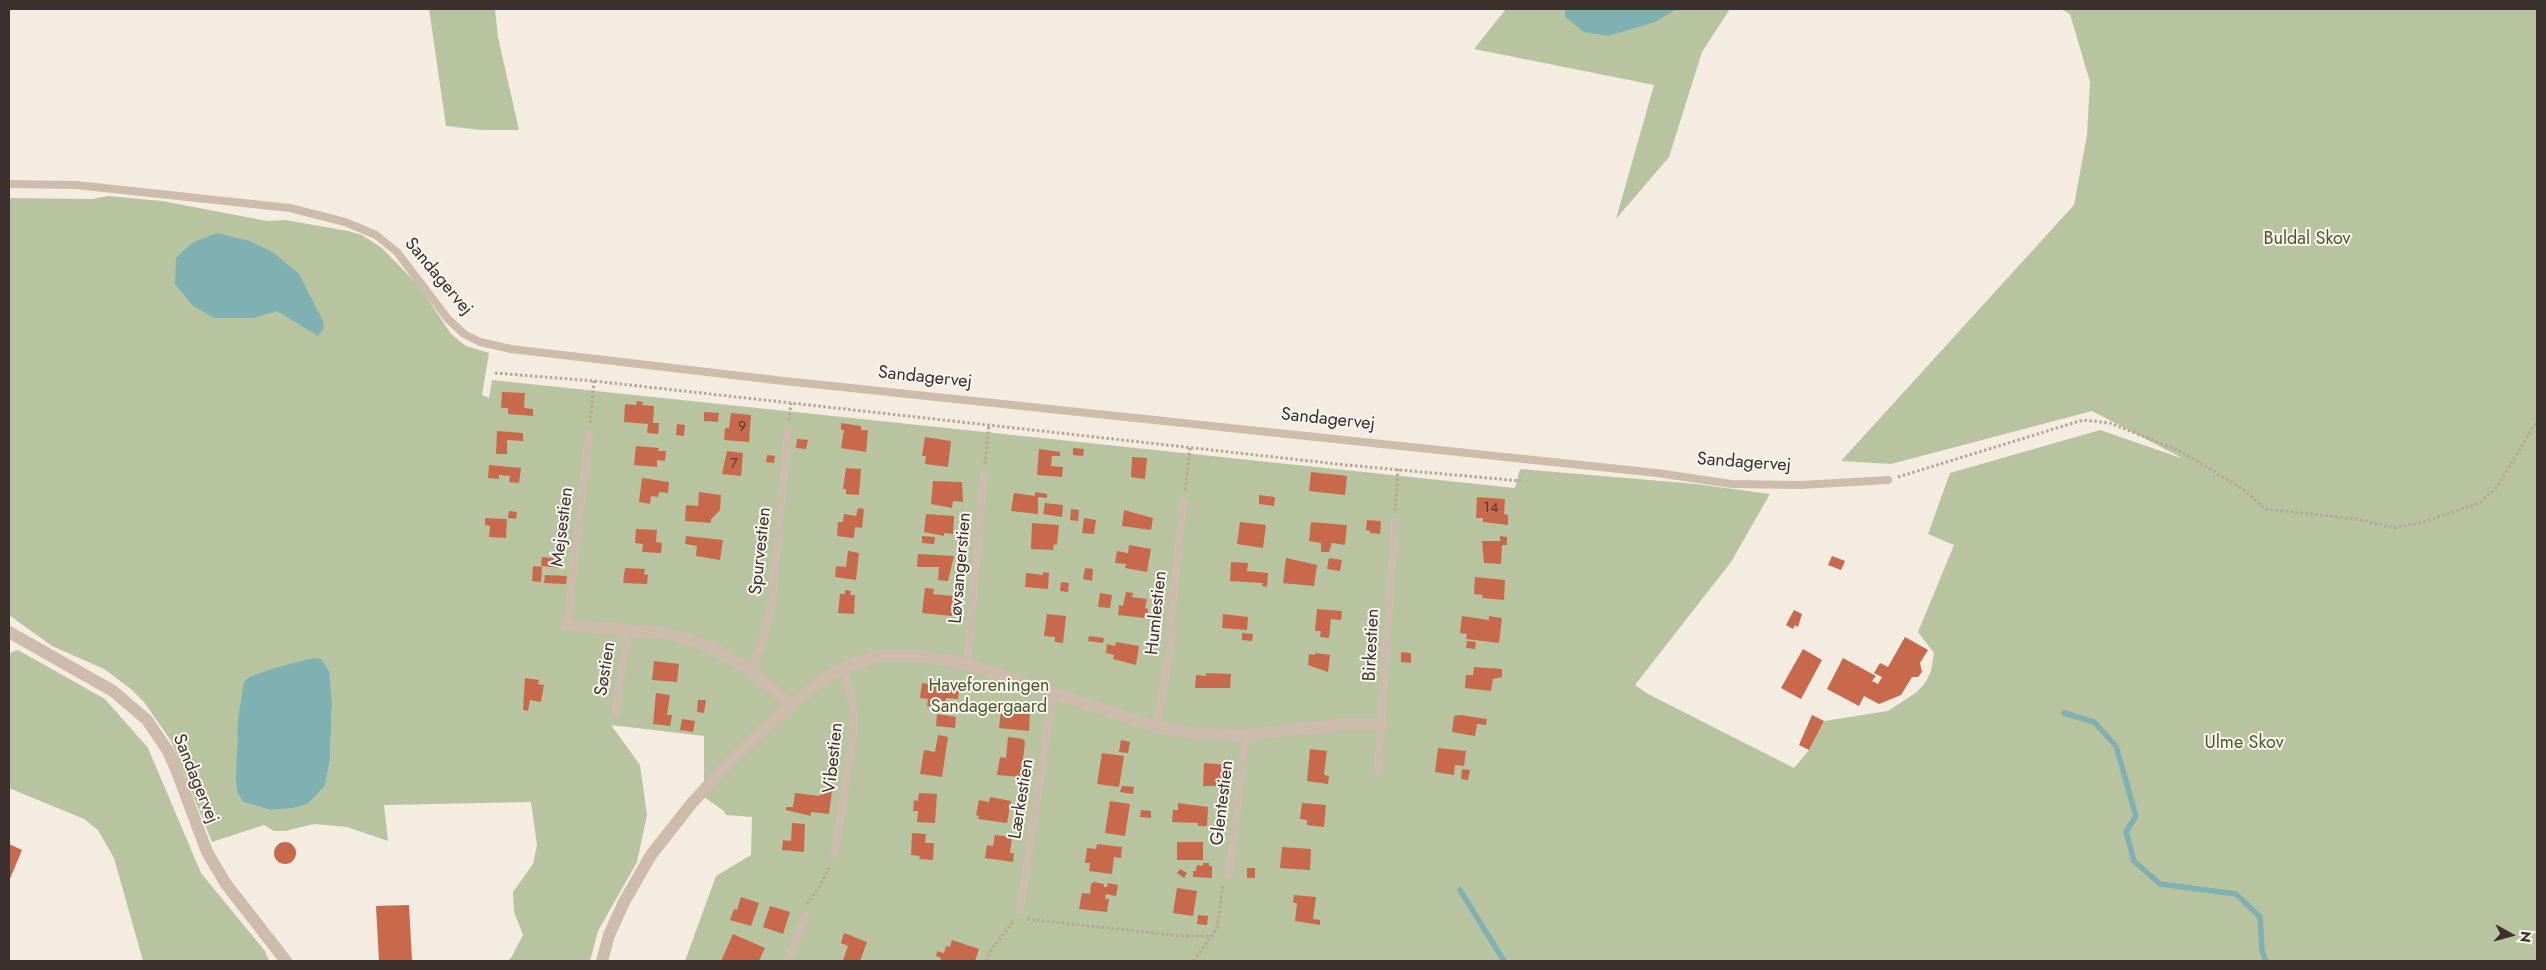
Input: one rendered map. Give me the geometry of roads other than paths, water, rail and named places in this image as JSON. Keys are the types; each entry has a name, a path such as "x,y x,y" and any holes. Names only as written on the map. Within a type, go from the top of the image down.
{"street":[{"path":"567,625 671,634 713,648 750,670 791,705"},
{"name":"Sandagervej","path":"9,632 113,691 147,720 172,760 206,852 226,884 286,961"},
{"path":"602,961 610,935 624,902 652,855 692,803 731,761 791,705 825,678 844,667 878,656 923,656 967,664 1156,727 1199,734 1246,735 1348,724 1382,725"}],"lane":[{"name":"Sandagervej","path":"9,184 76,185 290,208 345,222 376,235 396,252 448,319 464,334 480,342 511,349 775,380 1657,472 1732,484 1801,485 1888,480"},
{"name":"Spurvestien","path":"750,670 764,639 772,602 788,431"},
{"name":"Mejsestien","path":"567,625 589,434"},
{"name":"Løvsangerstien","path":"967,664 984,474"},
{"name":"Humlestien","path":"1156,727 1172,639 1170,631 1183,502"},
{"name":"Birkestien","path":"1378,769 1395,522"},
{"name":"Søstien","path":"615,713 628,630"},
{"name":"Vibestien","path":"835,853 854,729 853,707 844,667"},
{"name":"Lærkestien","path":"1020,910 1053,693"},
{"name":"Glentestien","path":"1229,874 1246,735"},
{"path":"788,961 805,916"}],"water":[{"path":"1565,9 1677,9 1655,22 1608,36 1584,32 1565,17"},
{"path":"217,233 250,241 274,253 299,274 323,321 324,328 318,336 277,311 253,318 214,318 192,305 175,284 176,258 192,243"},
{"path":"313,658 321,659 329,671 332,703 330,760 325,786 308,804 294,808 270,810 243,802 237,792 236,779 238,718 244,682 249,677 274,668"}],"waterway":[{"path":"2064,713 2094,722 2116,746 2136,816 2126,832 2134,861 2160,884 2236,894 2260,917 2262,951 2266,961"},
{"path":"1460,890 1504,961"}],"park label":[{"name":"Buldal Skov","path":"2307,240"},
{"name":"Haveforeningen Sandagergaard","path":"989,698"},
{"name":"Ulme Skov","path":"2244,744"}]}
